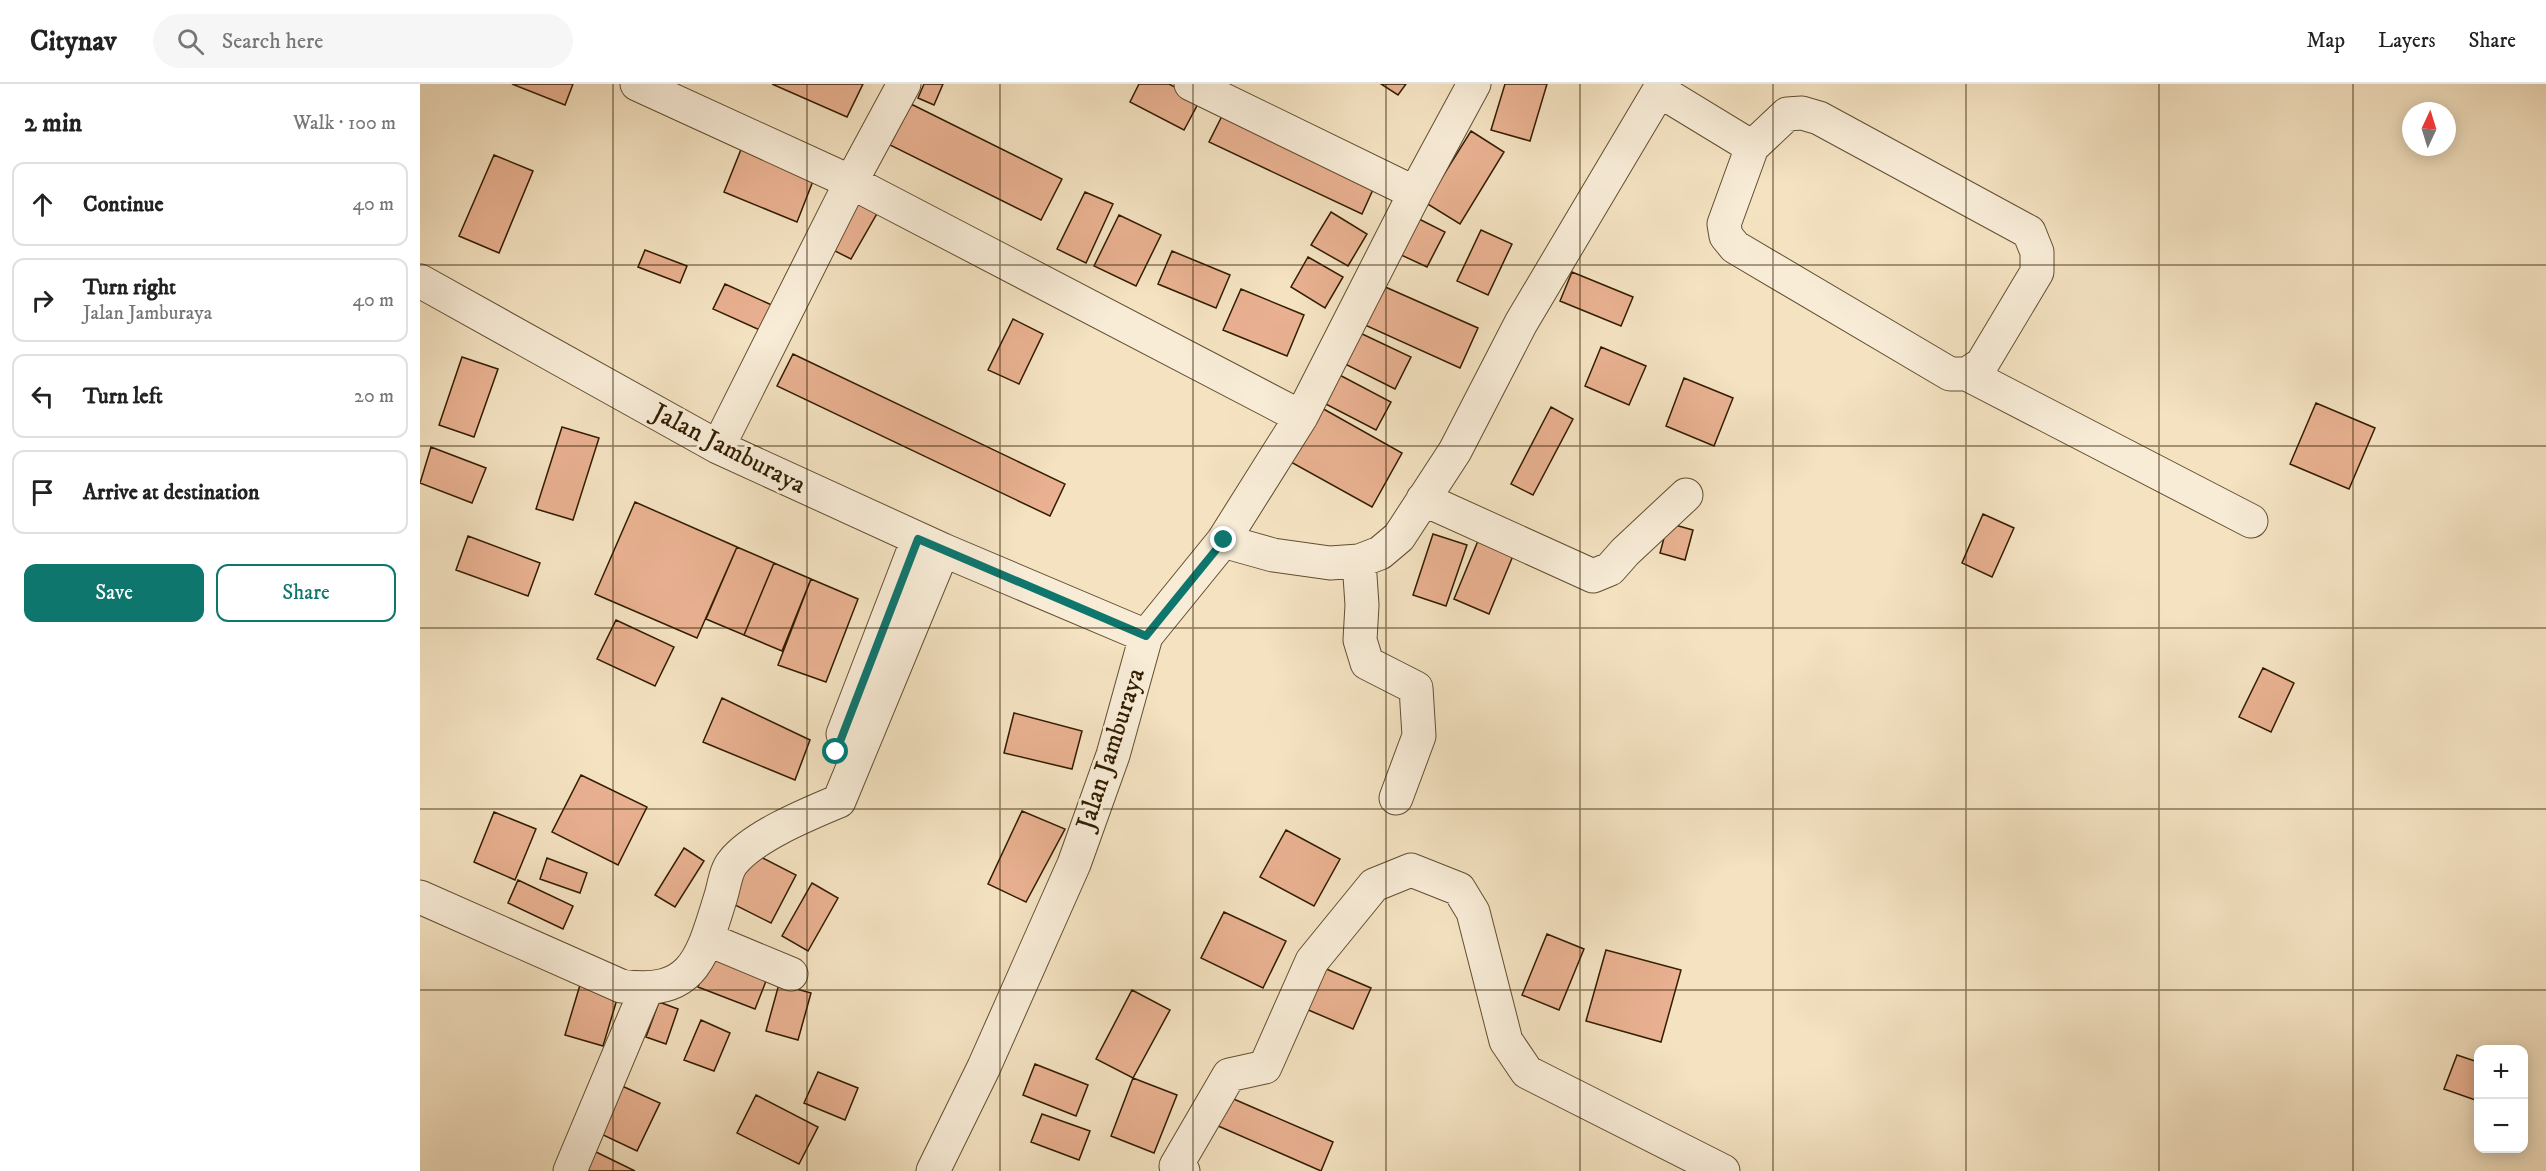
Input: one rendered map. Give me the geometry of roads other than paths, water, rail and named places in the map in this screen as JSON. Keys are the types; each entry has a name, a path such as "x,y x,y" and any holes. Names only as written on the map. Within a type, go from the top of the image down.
{"street":[{"path":"637,84 851,182 1301,417"},
{"path":"718,447 851,182 904,84"},
{"path":"1192,84 1415,193"},
{"path":"1146,636 1223,541 1301,417 1415,193 1474,84"},
{"path":"1223,541 1273,555 1330,563 1359,561 1380,553 1399,537 1455,451 1521,323 1662,87 1752,147"},
{"path":"1968,374 1982,364 2037,272 2037,252 2029,232 1819,118 1802,113 1787,114 1752,147 1724,224 1726,236 1734,247 1950,374 1968,374 2251,521"},
{"name":"Jalan Jamburaya","path":"420,281 718,447 931,545 1146,636 1113,755 1074,864 984,1067 933,1171"},
{"path":"1423,499 1593,576 1610,569 1686,495"},
{"path":"420,897 621,986 646,990 672,984 686,977 707,939 731,864 751,844 824,807 822,798 825,785 931,545"},
{"path":"1359,561 1362,605 1360,640 1367,663 1416,688 1418,696 1419,736 1396,798"},
{"path":"1178,1169 1229,1075 1265,1067 1312,961 1374,885 1411,870 1459,889 1473,912 1506,1041 1527,1072 1723,1171"},
{"path":"707,939 791,974"},
{"path":"570,1171 646,990"}]}
